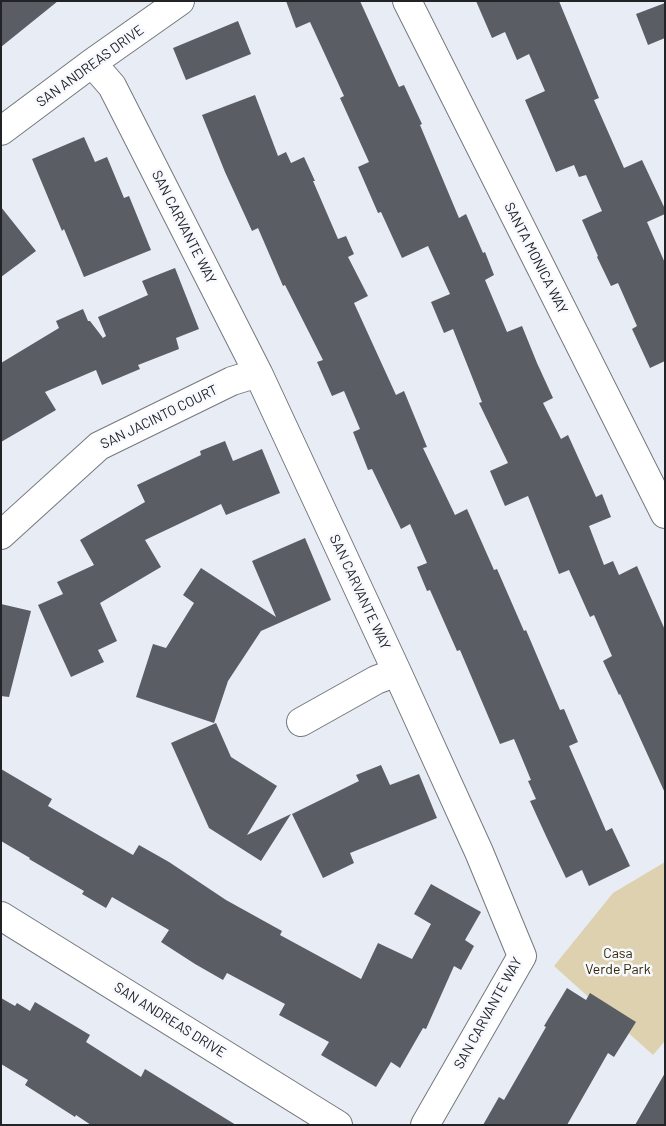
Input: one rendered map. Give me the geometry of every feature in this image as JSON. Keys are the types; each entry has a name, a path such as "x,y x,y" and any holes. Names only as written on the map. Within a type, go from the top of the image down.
{"street":[{"name":"SAN ANDREAS DRIVE","path":"1,131 92,63 180,1"},
{"name":"SANTA MONICA WAY","path":"407,1 665,514"},
{"name":"SAN CARVANTE WAY","path":"92,63 112,86 258,373 479,852 522,956 425,1125"},
{"name":"SAN JACINTO COURT","path":"1,535 98,446 232,381 258,373"},
{"path":"301,722 376,680 397,672"},
{"name":"SAN ANDREAS DRIVE","path":"1,916 338,1125"}],"green space":[{"name":"Casa Verde Park","path":"665,862 665,1041 653,1055 554,966 613,893"}],"building":[{"path":"1,1 58,1 1,47"},
{"path":"286,1 360,1 399,87 404,85 422,124 420,125 459,218 466,214 483,253 485,252 494,275 485,280 507,332 522,326 553,398 543,403 561,439 568,435 596,497 602,494 611,517 589,526 604,565 613,561 619,575 637,566 665,630 665,793 603,661 612,656 594,615 590,617 569,570 559,574 528,496 505,506 490,471 508,463 479,403 482,402 453,329 444,333 431,302 450,294 428,246 402,258 381,212 378,213 358,167 369,162 340,98 344,96 310,22 296,28"},
{"path":"476,1 559,1 599,98 594,100 624,168 642,160 665,209 665,214 647,222 665,263 665,361 650,368 632,329 637,326 618,283 611,286 597,257 582,220 602,211 586,175 579,177 574,165 556,172 525,100 545,91 529,54 517,60 505,32 492,38"},
{"path":"665,3 665,38 648,45 636,14"},
{"path":"238,21 251,54 186,80 173,48"},
{"path":"255,95 278,156 286,152 291,163 304,157 338,239 346,236 354,254 348,257 368,296 354,303 396,395 404,391 427,447 423,448 455,515 467,509 494,570 497,569 524,631 526,630 560,710 564,709 578,742 569,746 606,831 612,828 630,866 589,886 582,870 566,878 530,801 536,799 528,781 531,780 514,739 500,744 460,650 457,651 430,590 427,591 417,567 427,563 410,524 401,529 372,469 368,470 353,432 360,429 344,391 332,396 317,362 323,360 285,285 283,286 258,228 252,231 225,172 202,115"},
{"path":"84,137 95,162 107,157 124,198 129,196 151,250 84,277 64,229 62,231 32,159"},
{"path":"1,207 36,251 1,277"},
{"path":"175,268 199,329 176,338 179,349 138,365 140,369 102,385 96,370 45,392 56,410 1,442 1,363 59,328 56,321 83,309 88,321 103,338 106,336 98,317 148,295 142,281"},
{"path":"225,441 233,461 262,449 280,493 226,515 221,504 145,540 161,567 100,603 117,641 98,650 104,662 71,677 38,605 63,594 57,582 94,565 80,540 145,502 137,485 201,455 200,451"},
{"path":"305,538 331,600 261,631 228,681 214,723 136,697 153,644 166,648 194,603 183,595 201,568 276,617 252,561"},
{"path":"1,604 31,611 9,697 1,696"},
{"path":"216,723 231,757 277,786 247,835 291,814 261,861 209,828 171,743"},
{"path":"381,765 390,785 419,774 437,818 350,853 354,863 323,878 292,814 359,781 356,775"},
{"path":"1,769 52,799 48,806 133,855 139,845 169,862 226,900 282,931 280,935 361,979 378,943 412,959 431,924 414,914 431,884 481,912 465,940 474,946 461,970 454,966 426,1029 423,1028 400,1068 391,1062 376,1087 321,1055 329,1042 279,1015 285,1004 227,973 223,980 195,964 161,942 169,930 112,897 106,908 82,894 84,891 1,841"},
{"path":"567,988 586,1000 590,993 636,1022 614,1057 608,1053 567,1125 483,1125 499,1097 504,1100"},
{"path":"1,998 15,1006 17,1003 30,1011 35,1002 90,1035 86,1042 141,1077 145,1069 236,1125 91,1125 76,1115 75,1117 25,1085 28,1080 1,1064"},
{"path":"665,1073 665,1125 635,1125"}]}
